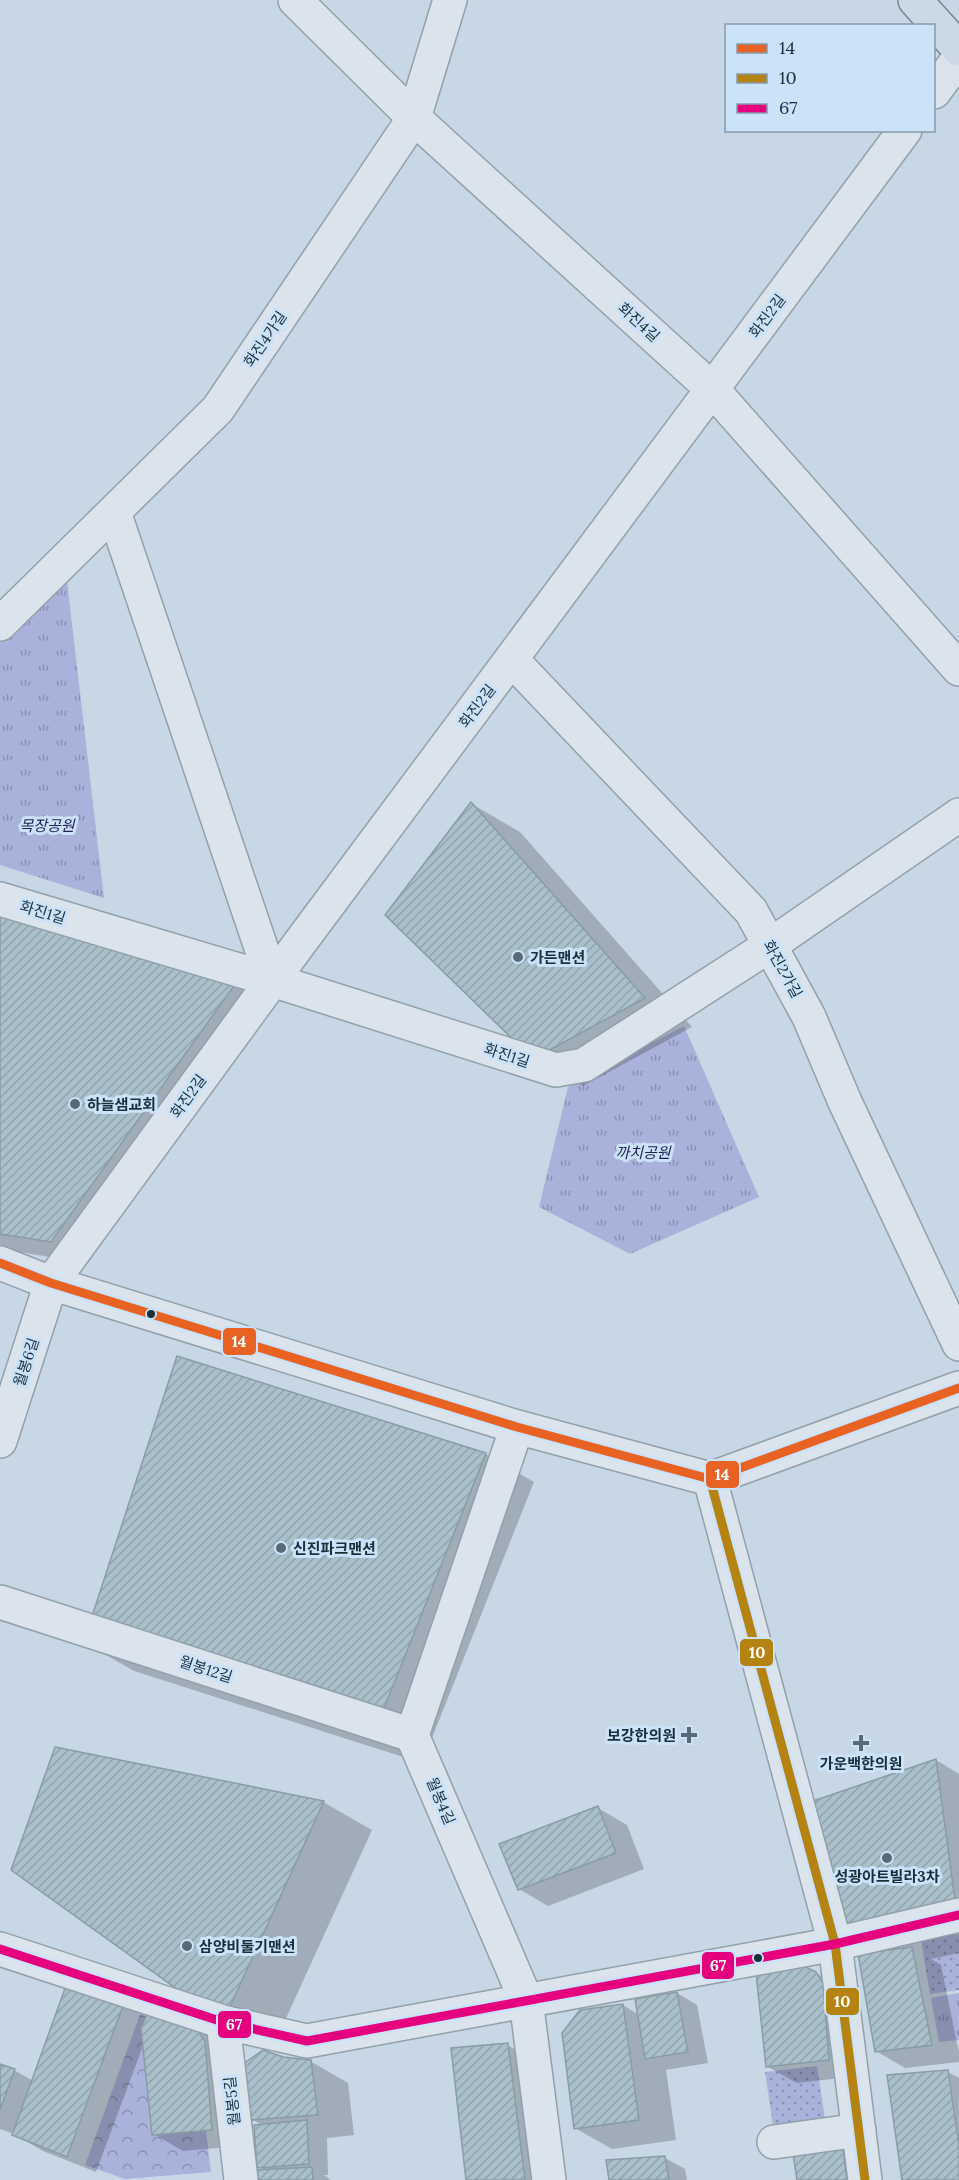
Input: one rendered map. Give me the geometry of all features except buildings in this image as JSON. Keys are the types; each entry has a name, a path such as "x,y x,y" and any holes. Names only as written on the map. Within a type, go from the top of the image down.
{"main road":[{"path":"915,0 959,49"}],"street":[{"name":"화진4길","path":"295,0 414,118 712,389 959,669"},
{"name":"화진4가길","path":"0,624 218,410 414,118 450,0"},
{"path":"935,89 959,58"},
{"name":"화진2길","path":"51,1283 272,981 904,132"},
{"path":"114,512 272,981"},
{"name":"화진2가길","path":"511,659 751,911 810,1017 845,1102 959,1344"},
{"name":"화진1길","path":"0,899 556,1070 584,1065 769,946 959,815"},
{"path":"0,1263 51,1283 517,1427 710,1479 959,1388"},
{"name":"월봉6길","path":"0,1441 51,1283"},
{"path":"412,1735 517,1427"},
{"path":"710,1479 835,1944 865,2180"},
{"name":"월봉12길","path":"0,1602 412,1735"},
{"name":"월봉4길","path":"412,1735 526,2000 549,2180"},
{"path":"0,1949 223,2022 307,2041 835,1944 959,1915"},
{"name":"월봉5길","path":"223,2022 241,2180"},
{"path":"774,2142 859,2130"}],"green space":[{"name":"목장공원","path":"66,572 104,898 0,865 0,640"},
{"name":"까치공원","path":"684,1026 759,1197 630,1254 539,1207 568,1087"},
{"path":"959,1934 959,1990 930,1994 921,1940"},
{"path":"959,1993 959,2040 939,2042 931,1998"},
{"path":"141,2012 147,2015 141,2028 152,2135 206,2131 211,2172 125,2179 85,2165"},
{"path":"817,2066 825,2119 774,2132 765,2072"}],"transit line":[{"name":"14","path":"0,1263 51,1283 517,1427 710,1479 959,1388"},
{"name":"10","path":"710,1479 835,1944 865,2180"},
{"name":"67","path":"0,1949 223,2022 307,2041 835,1944 959,1915"}],"place":[{"name":"가든맨션","path":"518,957"},
{"name":"하늘샘교회","path":"75,1104"},
{"name":"신진파크맨션","path":"281,1548"},
{"name":"보강한의원","path":"689,1735"},
{"name":"가운백한의원","path":"861,1743"},
{"name":"성광아트빌라3차","path":"887,1858"},
{"name":"삼양비둘기맨션","path":"187,1946"}]}
